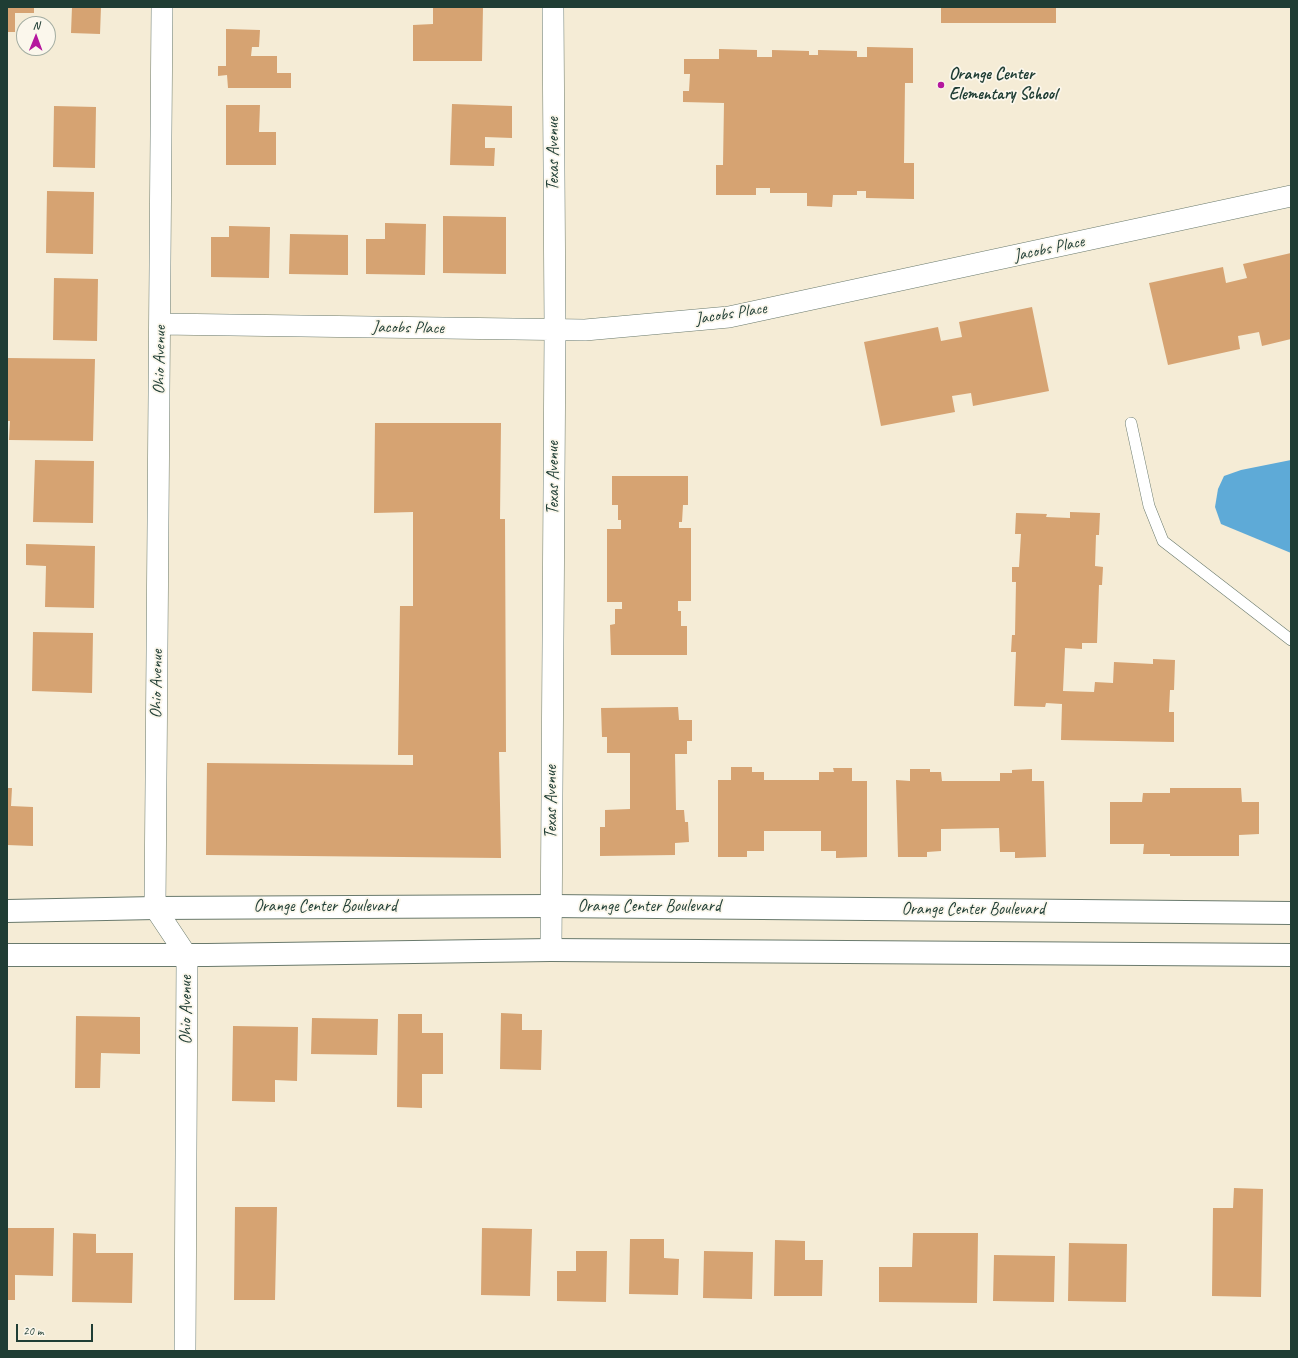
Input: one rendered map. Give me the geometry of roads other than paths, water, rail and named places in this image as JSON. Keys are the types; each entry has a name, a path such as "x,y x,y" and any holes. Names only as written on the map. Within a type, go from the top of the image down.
{"street":[{"name":"Ohio Avenue","path":"162,7 155,908 186,956 185,1351"},
{"name":"Texas Avenue","path":"551,950 555,330 553,7"},
{"name":"Jacobs Place","path":"160,324 585,330 730,317 1291,196"},
{"name":"Orange Center Boulevard","path":"7,911 155,908 551,906 1291,912"},
{"path":"7,956 186,956 551,950 1291,955"}],"lane":[{"path":"1131,423 1150,506 1163,541 1291,640"}],"water":[{"path":"1291,460 1291,553 1221,524 1215,507 1218,489 1224,476 1241,470"}],"place":[{"name":"Orange Center Elementary School","path":"941,85"}]}
